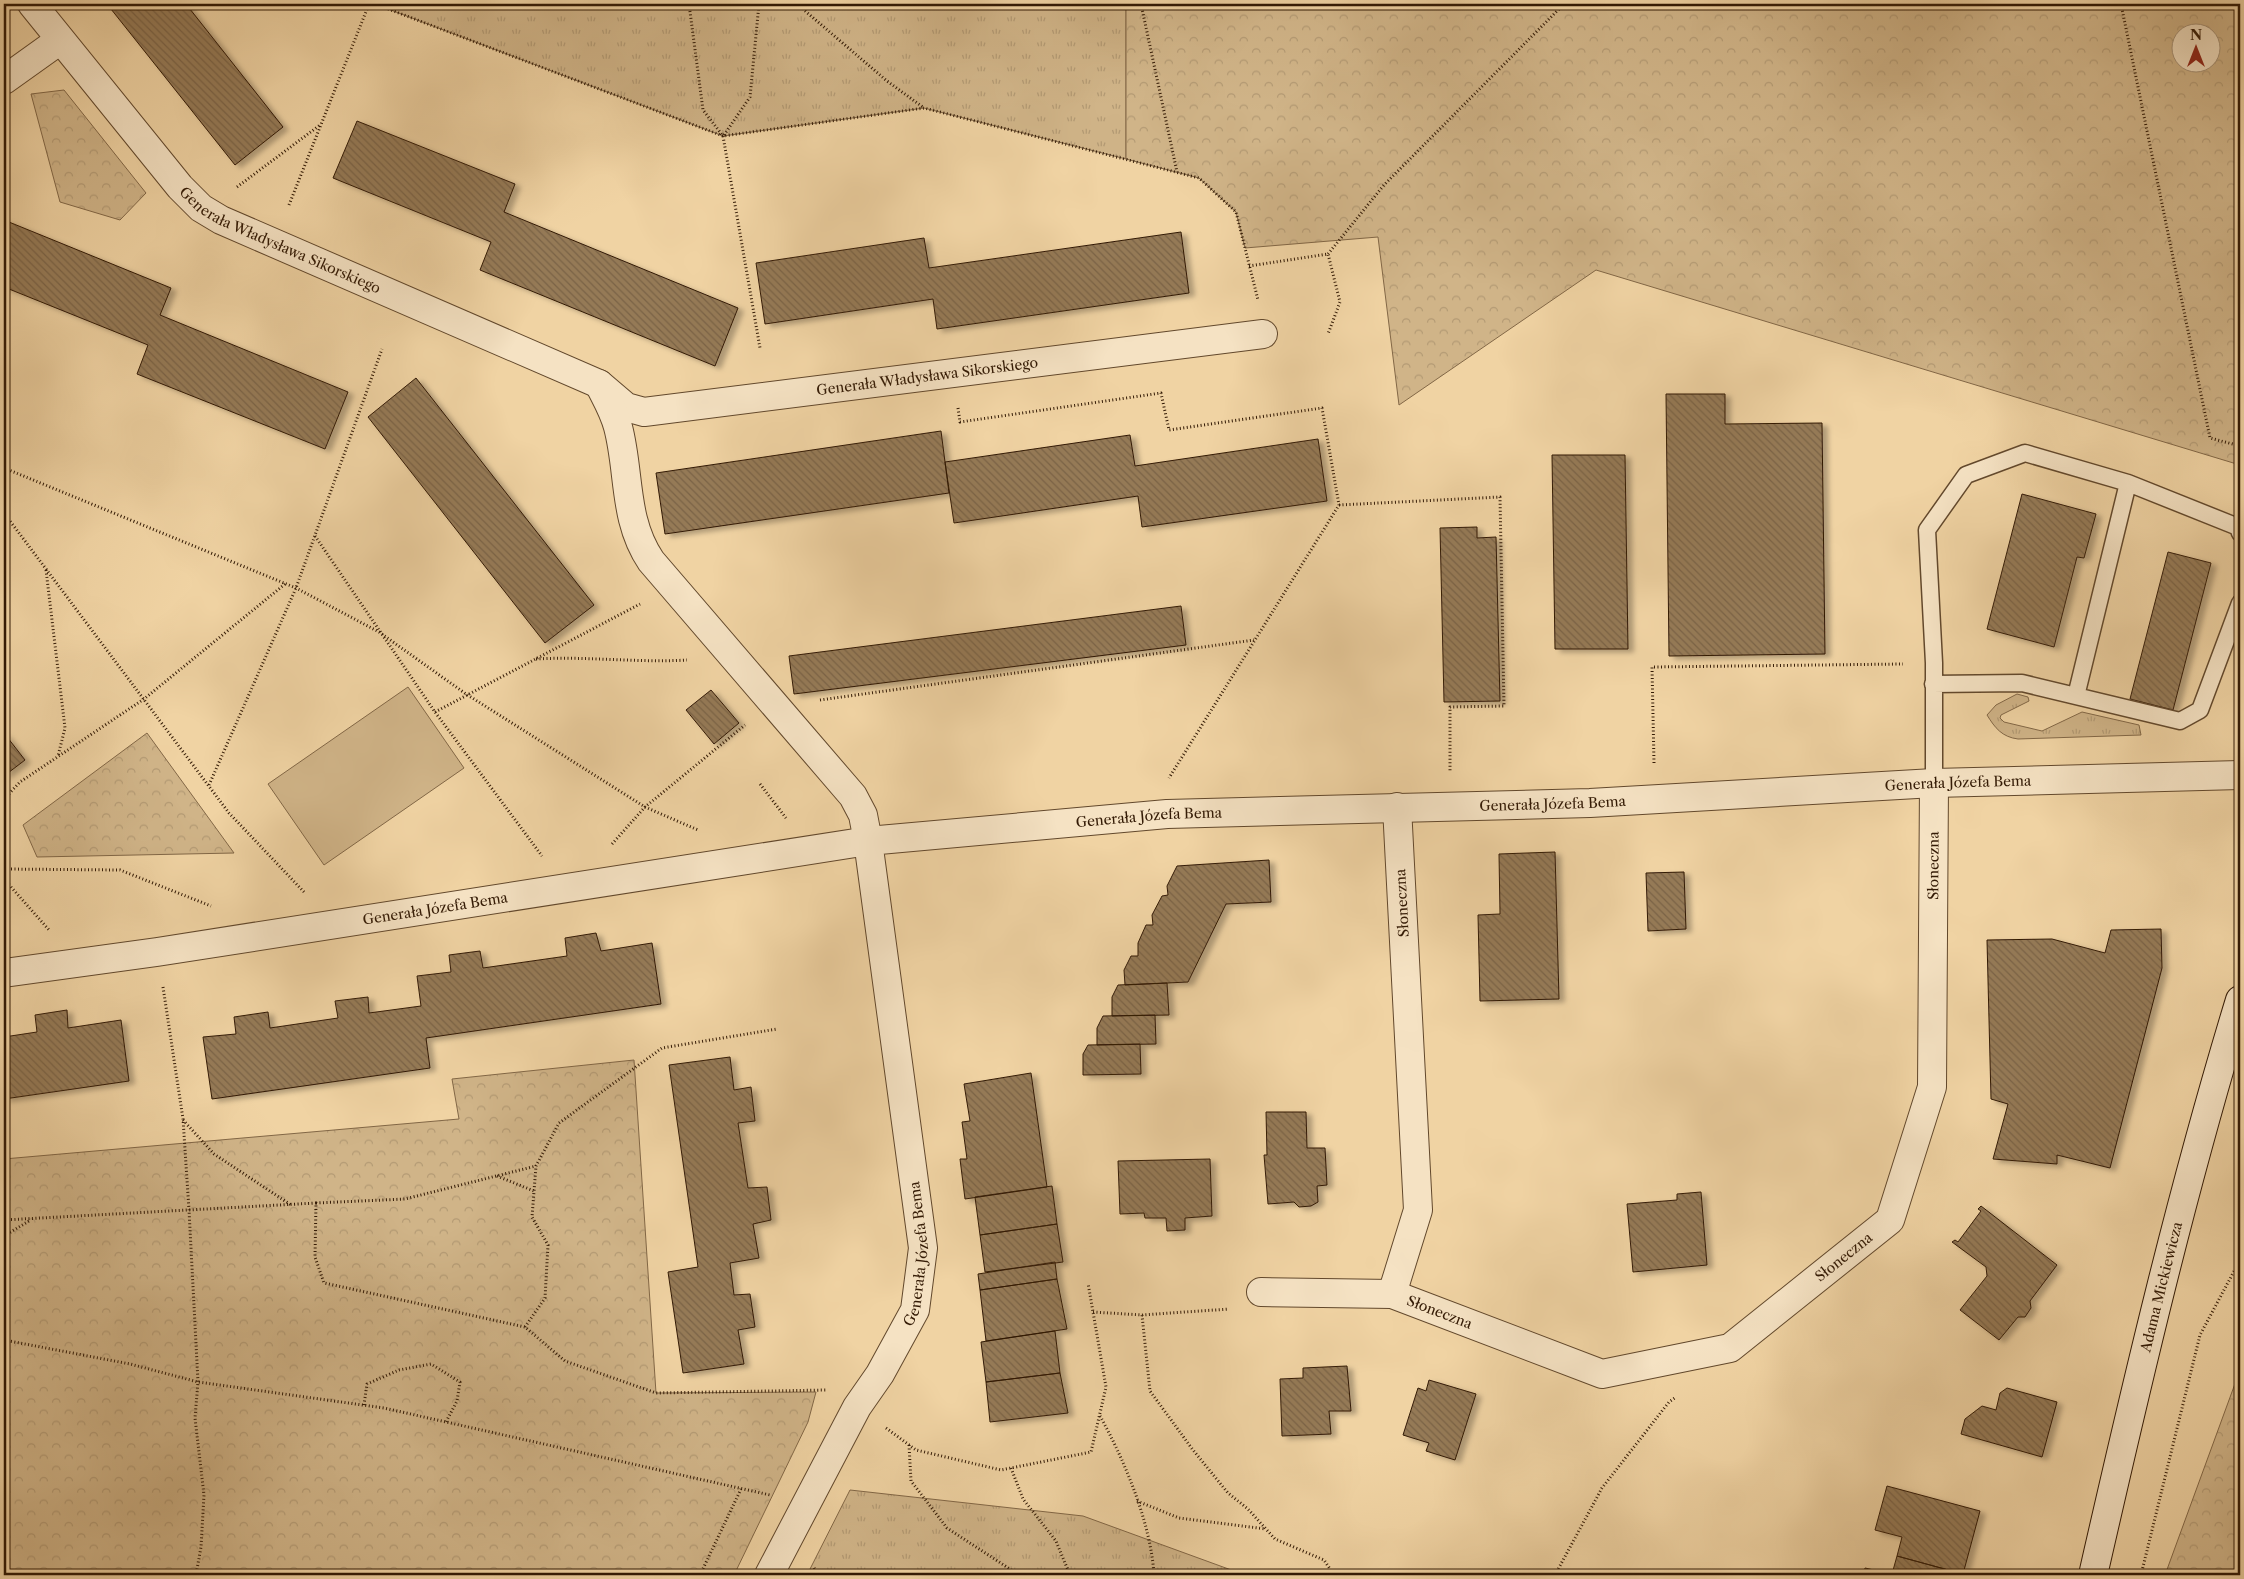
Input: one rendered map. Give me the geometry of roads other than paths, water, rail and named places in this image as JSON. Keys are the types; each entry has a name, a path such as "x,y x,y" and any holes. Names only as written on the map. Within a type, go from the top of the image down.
{"street":[{"name":"Generała Władysława Sikorskiego","path":"32,4 200,208 230,224 599,384 626,407 644,412 1263,334"},
{"path":"4,80 60,40"},
{"path":"599,384 618,427 632,523 639,544 651,561 853,796 863,815 868,841"},
{"name":"Generała Józefa Bema","path":"4,973 157,952 868,841 1166,814 1655,799 1934,783 2240,775"},
{"name":"Słoneczna","path":"1261,1292 1392,1294 1602,1374 1730,1348 1890,1220 1932,1087 1934,783"},
{"name":"Słoneczna","path":"1392,1294 1418,1210 1397,807"},
{"name":"Generała Józefa Bema","path":"769,1575 857,1407 873,1384 915,1310 923,1248 868,841"},
{"name":"Adama Mickiewicza","path":"2093,1575 2148,1335 2198,1143 2240,1000"}],"lane":[{"path":"1934,783 1934,663 1927,530 1966,475 2025,453 2128,483 2238,528 2240,533"},
{"path":"2076,696 2128,483"},
{"path":"1933,684 2022,683 2180,721 2200,710 2240,603"}]}
